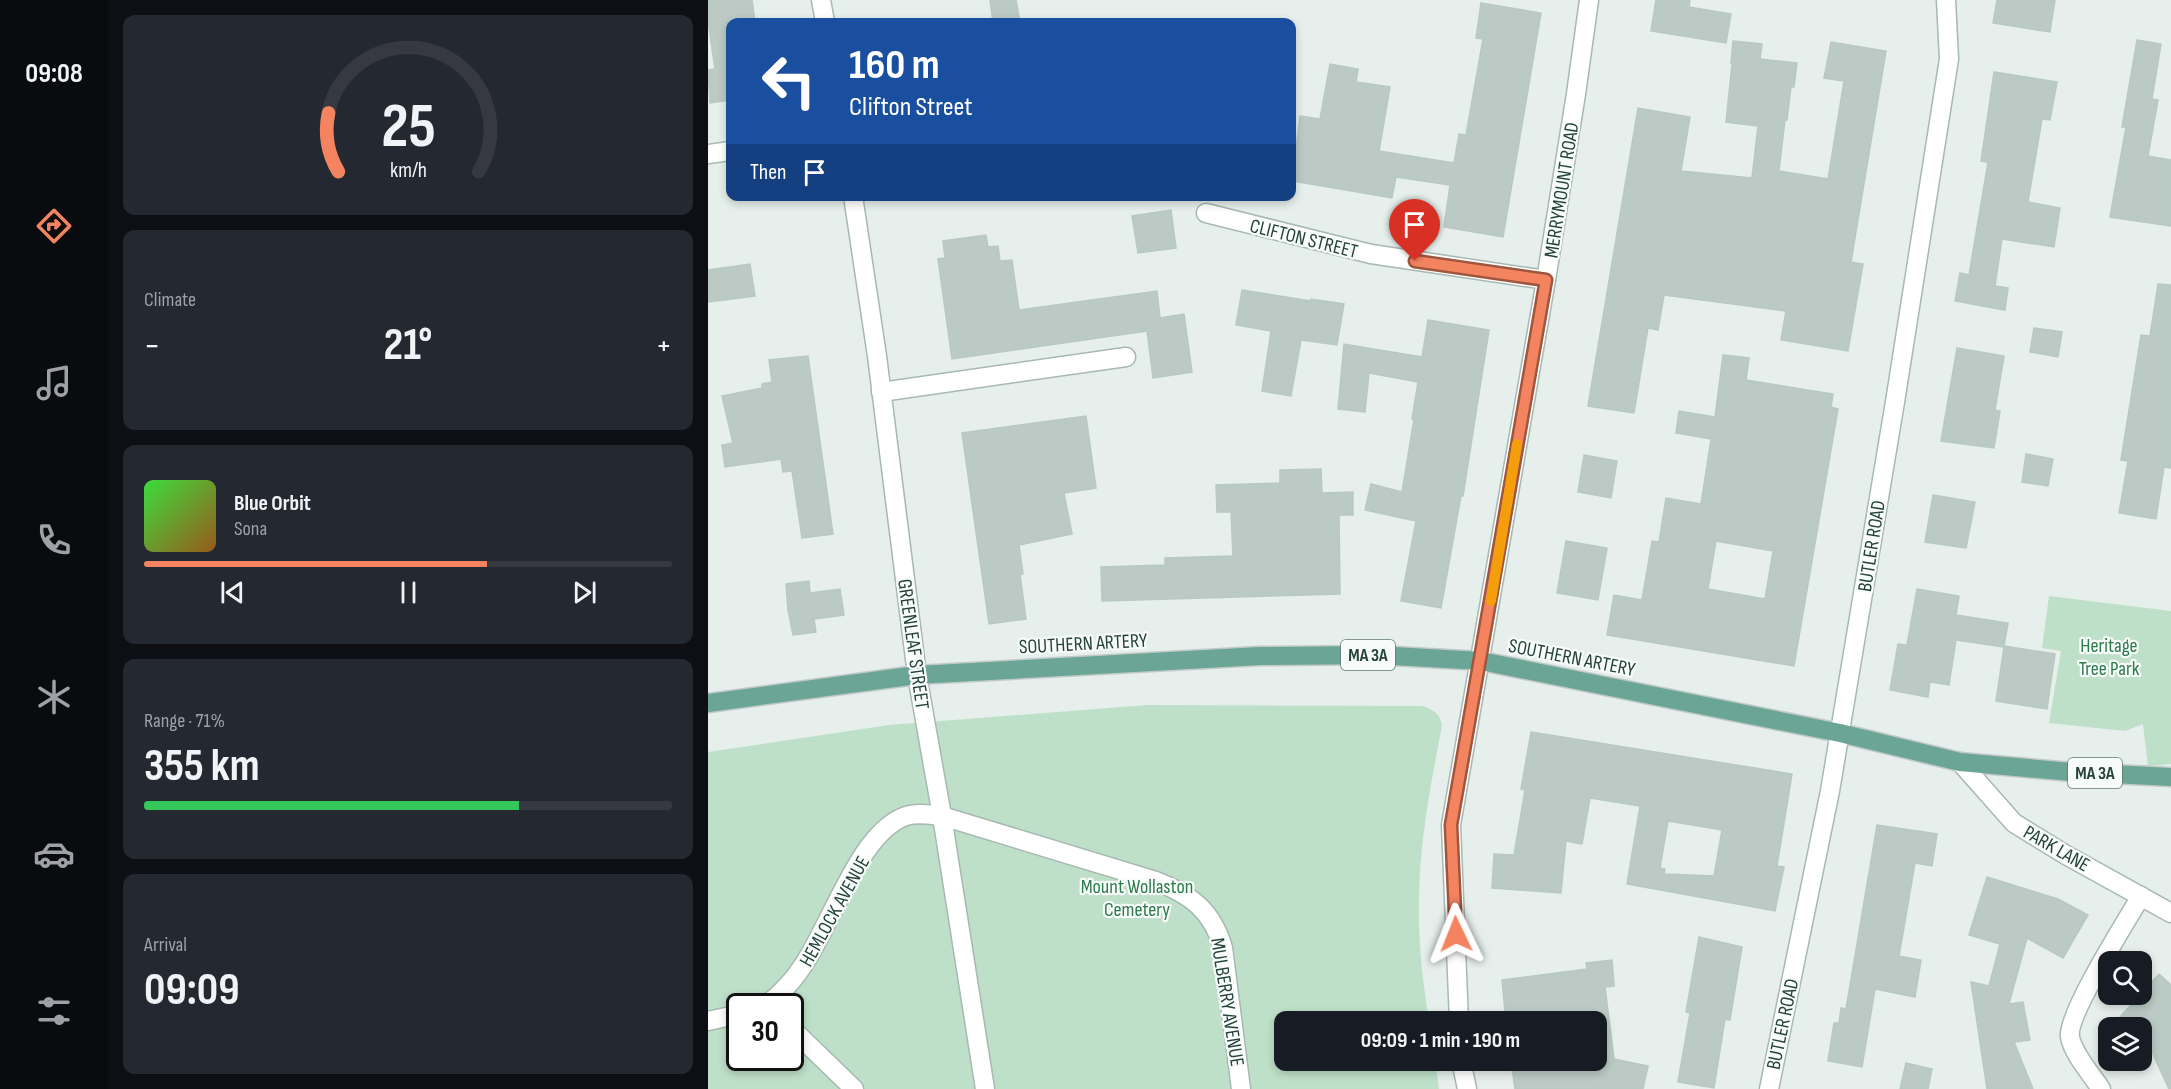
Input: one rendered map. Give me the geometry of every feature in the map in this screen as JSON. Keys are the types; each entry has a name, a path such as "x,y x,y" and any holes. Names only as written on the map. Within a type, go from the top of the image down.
{"main road":[{"name":"SOUTHERN ARTERY","path":"708,703 917,675 1260,656 1376,655 1481,662 1840,733 1960,762 2072,772 2171,777"}],"street":[{"path":"821,0 824,18"},
{"name":"MERRYMOUNT ROAD","path":"1459,1011 1451,825 1546,280 1589,0"},
{"name":"BUTLER ROAD","path":"1769,1089 1830,791 1895,402 1949,59 1946,0"},
{"path":"708,154 726,152"},
{"name":"GREENLEAF STREET","path":"854,201 917,675 942,816 985,1089"},
{"name":"CLIFTON STREET","path":"1206,213 1371,254 1546,280"},
{"path":"881,392 1126,357"},
{"name":"PARK LANE","path":"1960,762 2014,823 2171,913"},
{"name":"HEMLOCK AVENUE","path":"780,993 803,968 854,870 882,833 905,816 916,814 942,816"},
{"name":"MULBERRY AVENUE","path":"942,816 1156,881 1187,896 1199,905 1219,932 1223,948 1241,1089"},
{"path":"2101,1089 2080,1059 2069,1036 2076,1011 2141,896"},
{"path":"708,1021 726,1017"},
{"path":"804,1041 854,1089"},
{"path":"1463,1071 1467,1089"}],"green space":[{"name":"Heritage Tree Park","path":"2049,596 2171,611 2171,764 2148,766 2143,724 2125,731 2049,723 2061,651 2042,648"},
{"name":"Mount Wollaston Cemetery","path":"1147,705 1422,706 1433,710 1440,718 1442,725 1423,836 1419,903 1421,962 1428,1011 1274,1011 1274,1071 1436,1071 1439,1089 708,1089 708,752 889,725"}],"building":[{"path":"708,0 752,0 754,18 726,18 726,101 710,103 708,70 715,69 708,21"},
{"path":"990,0 1016,0 1019,18 992,18"},
{"path":"1656,0 1690,0 1689,7 1731,14 1726,43 1651,31"},
{"path":"1997,0 2055,0 2050,32 1993,23"},
{"path":"1481,3 1541,13 1503,237 1444,227 1450,185 1396,177 1392,198 1296,182 1296,148 1300,116 1320,119 1330,64 1358,69 1356,82 1390,87 1379,151 1454,163 1459,134 1466,135 1483,39 1476,38"},
{"path":"2137,40 2161,44 2152,99 2158,100 2148,156 2171,160 2171,226 2110,217 2126,127 2122,127"},
{"path":"1733,41 1762,44 1760,59 1797,63 1794,87 1791,87 1787,120 1785,120 1779,171 1828,179 1844,81 1824,78 1831,42 1886,51 1851,262 1863,264 1848,351 1781,340 1786,311 1664,295 1658,330 1648,328 1634,413 1588,406 1638,108 1690,117 1681,171 1752,178 1758,126 1726,122"},
{"path":"1994,72 2057,82 2050,120 2042,119 2028,202 2060,208 2054,247 2002,239 1995,286 2008,288 2005,310 1955,301 1960,273 1969,275 1988,162 1981,161"},
{"path":"1171,210 1176,248 1138,253 1132,216"},
{"path":"986,235 988,247 998,246 1000,261 1012,260 1019,310 1157,291 1160,318 1184,314 1192,372 1153,378 1147,331 952,359 938,259 945,258 943,241"},
{"path":"750,264 755,296 708,302 708,270"},
{"path":"2158,284 2171,285 2171,468 2164,467 2156,519 2119,513 2128,461 2121,460 2141,335 2150,336"},
{"path":"1242,290 1344,304 1337,345 1301,340 1291,396 1262,391 1271,331 1236,325"},
{"path":"1428,320 1489,330 1463,496 1461,496 1441,608 1401,601 1416,521 1365,510 1371,484 1402,492 1418,382 1369,373 1365,412 1338,409 1344,344 1422,357"},
{"path":"2034,328 2062,332 2058,357 2030,352"},
{"path":"1957,348 2004,356 1995,410 2000,411 1994,448 1941,441"},
{"path":"1723,355 1749,358 1746,380 1833,394 1831,407 1838,409 1794,666 1607,635 1614,595 1642,600 1652,541 1659,542 1666,498 1701,504 1711,439 1676,433 1679,411 1715,417","holes":["1716,541 1773,551 1765,599 1708,589"]},
{"path":"808,356 833,534 802,538 792,471 783,472 781,459 725,467 722,445 733,443 722,396 762,388 762,384 772,382 769,360"},
{"path":"1086,416 1096,488 1064,493 1072,534 1019,545 1026,619 989,624 962,433"},
{"path":"2026,454 2053,459 2048,486 2022,482"},
{"path":"1584,455 1617,461 1611,498 1578,492"},
{"path":"1321,469 1322,493 1353,492 1353,515 1339,515 1340,594 1102,601 1101,567 1165,565 1165,558 1233,556 1231,512 1217,512 1216,485 1280,483 1280,470"},
{"path":"1933,495 1975,502 1966,548 1925,542"},
{"path":"1566,541 1607,548 1598,600 1557,593"},
{"path":"809,581 810,593 840,589 844,615 814,619 816,632 793,635 786,584"},
{"path":"1917,589 1959,596 1956,615 2008,623 2004,646 2055,654 2047,709 1996,701 2004,647 1956,640 1949,685 1930,682 1928,697 1890,690 1898,644 1907,645"},
{"path":"1531,732 1792,774 1777,866 1784,867 1775,911 1627,884 1640,806 1590,798 1582,844 1566,841 1561,893 1492,888 1494,854 1514,855 1525,790 1521,789","holes":["1668,821 1722,830 1714,876 1664,874 1665,869 1660,868"]},
{"path":"1877,825 1937,834 1932,866 1915,863 1899,956 1921,960 1915,997 1875,989 1862,1067 1828,1061 1834,1023 1839,1023 1841,1008 1846,1009"},
{"path":"1987,877 2058,899 2088,915 2063,958 2027,938 2009,1004 2023,1002 2030,1040 2014,1042 2033,1089 1987,1089 1971,982 1989,986 2000,944 1969,935"},
{"path":"1699,937 1742,947 1730,1020 1725,1019 1714,1088 1678,1082 1690,1013 1686,1012"},
{"path":"1612,960 1614,986 1605,987 1614,1059 1648,1066 1643,1089 1515,1089 1513,1071 1607,1071 1607,1011 1505,1011 1502,980 1587,969 1586,963"},
{"path":"2159,974 2171,985 2171,1089 2152,1052 2152,1017 2120,1017 2131,1005 2152,1005 2152,982"},
{"path":"1906,1063 1932,1069 1928,1089 1900,1089"}],"slow traffic":[{"path":"1491,601 1517,444"}],"route":[{"path":"1415,261 1546,280 1451,825 1456,934"}]}
